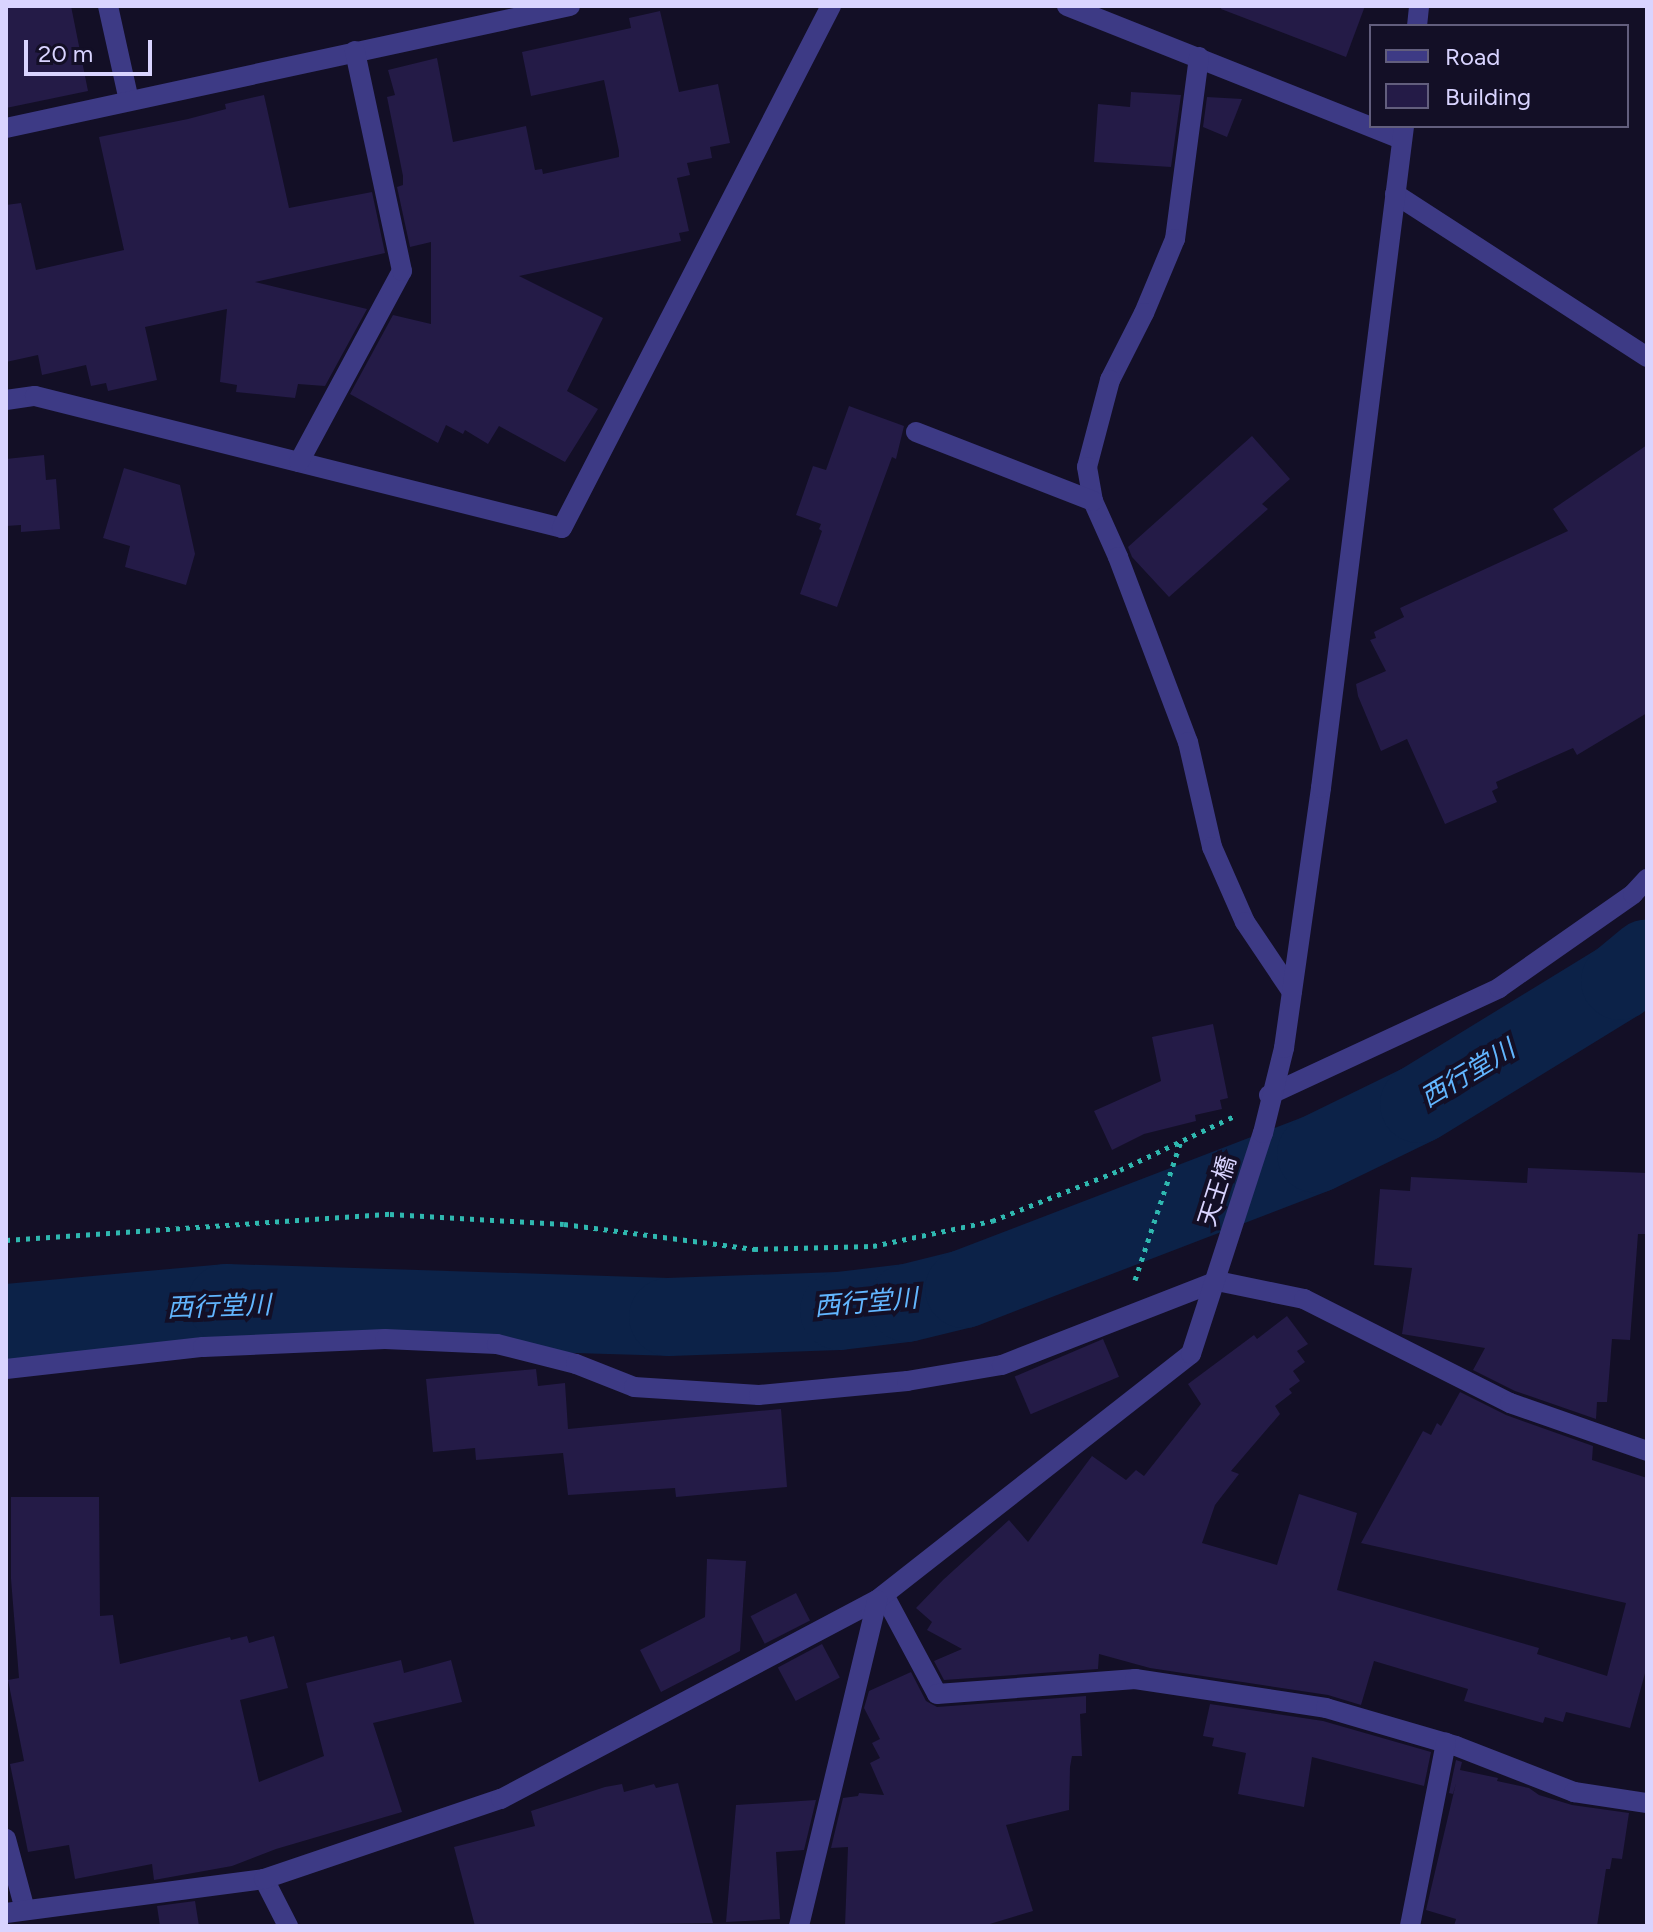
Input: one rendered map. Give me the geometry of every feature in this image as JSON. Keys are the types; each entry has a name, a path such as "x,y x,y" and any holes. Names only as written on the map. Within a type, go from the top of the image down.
{"street":[{"path":"108,6 129,101"},
{"path":"6,128 570,6"},
{"path":"6,400 35,396 562,528 831,6"},
{"path":"1067,6 1369,120"},
{"path":"299,462 402,271 355,51"},
{"path":"1199,57 1175,239 1144,313 1110,380 1087,467 1093,501 1118,557 1188,742 1212,847 1245,922 1292,992"},
{"name":"天王橋","path":"13,1915 264,1879 501,1799 880,1598 1191,1354 1263,1133 1269,1095 1284,1048 1321,788 1403,132"},
{"path":"1395,194 1647,357"},
{"path":"916,432 1093,501"},
{"path":"1269,1095 1499,988 1633,894 1647,879"},
{"path":"6,1369 203,1347 385,1339 497,1344 576,1364 634,1387 759,1395 907,1381 1002,1365 1218,1274 1304,1299 1510,1403 1647,1451"},
{"path":"880,1598 937,1694 1135,1679 1326,1708 1446,1743 1574,1792 1647,1803"},
{"path":"799,1926 880,1598"},
{"path":"1410,1926 1446,1743"},
{"path":"6,1839 13,1915"},
{"path":"264,1879 288,1926"}],"path":[{"path":"6,1240 390,1214 564,1224 754,1249 873,1246 992,1221 1217,1126 1269,1095"},
{"path":"1139,1267 1181,1141 1217,1126"}],"building":[{"path":"6,6 71,6 88,91 6,108"},
{"path":"1222,6 1365,6 1346,57 1221,9"},
{"path":"660,11 679,92 718,84 730,143 710,147 712,158 687,163 690,175 677,178 689,231 679,233 681,241 519,276 603,318 567,391 598,409 565,462 499,426 488,444 465,430 463,434 446,425 438,443 350,394 393,315 431,324 431,242 410,247 397,187 403,185 403,176 387,97 395,95 388,70 437,58 453,142 526,126 535,170 542,169 543,174 619,157 619,151 604,80 531,96 522,52 631,28 629,18"},
{"path":"1131,92 1181,95 1171,167 1094,162 1098,104 1130,107"},
{"path":"264,95 289,208 372,192 385,253 255,282 367,309 325,386 298,384 295,398 236,392 237,385 220,382 227,309 145,327 157,380 108,391 106,383 91,386 86,365 42,375 38,355 6,362 6,205 21,203 36,270 124,250 99,137 188,119 226,109 225,104"},
{"path":"1207,97 1242,99 1227,137 1203,127"},
{"path":"849,406 904,426 896,459 892,457 837,607 800,594 822,531 819,529 821,524 796,515 813,466 826,470"},
{"path":"1252,436 1290,479 1262,504 1268,509 1169,597 1132,557 1128,547"},
{"path":"1647,445 1647,713 1577,755 1573,748 1496,782 1498,788 1492,791 1497,802 1445,824 1407,739 1381,751 1358,696 1356,684 1386,671 1370,640 1376,638 1374,632 1404,617 1400,608 1568,531 1553,509"},
{"path":"44,455 46,480 56,479 60,529 21,532 21,525 6,526 6,459"},
{"path":"124,468 180,485 195,554 186,585 125,567 130,546 103,538"},
{"path":"1213,1024 1228,1098 1220,1100 1222,1109 1195,1115 1196,1121 1144,1134 1112,1150 1094,1111 1161,1081 1152,1037"},
{"path":"1528,1168 1647,1173 1647,1234 1638,1234 1630,1340 1612,1339 1607,1402 1597,1402 1596,1419 1515,1391 1473,1370 1485,1348 1402,1334 1412,1268 1374,1265 1380,1189 1410,1191 1411,1177 1527,1183"},
{"path":"1287,1316 1308,1344 1297,1351 1305,1362 1293,1371 1300,1381 1289,1389 1292,1393 1275,1406 1280,1414 1231,1471 1239,1474 1215,1505 1202,1543 1277,1565 1299,1494 1357,1513 1337,1590 1539,1648 1537,1654 1607,1676 1626,1603 1361,1543 1423,1431 1431,1435 1437,1423 1441,1426 1460,1392 1506,1415 1593,1446 1592,1460 1647,1478 1647,1666 1630,1728 1566,1712 1563,1722 1545,1717 1543,1723 1464,1701 1468,1689 1374,1661 1361,1705 1328,1695 1150,1668 1099,1654 1098,1669 944,1680 934,1661 962,1649 927,1630 932,1622 916,1608 1009,1520 1028,1542 1092,1456 1126,1480 1136,1470 1144,1476 1201,1404 1188,1384 1254,1335 1257,1339"},
{"path":"1103,1339 1119,1377 1031,1414 1015,1377"},
{"path":"536,1369 538,1386 565,1383 568,1429 781,1409 787,1487 676,1497 675,1488 568,1495 563,1453 476,1460 475,1448 433,1452 426,1379"},
{"path":"11,1497 99,1497 100,1616 113,1615 120,1664 230,1637 231,1640 247,1636 249,1643 274,1636 288,1688 240,1700 259,1782 324,1756 306,1683 401,1660 404,1673 451,1660 462,1702 373,1723 402,1812 276,1849 232,1866 154,1880 152,1864 75,1879 69,1845 28,1852 10,1764 24,1761 8,1680 19,1678 11,1579"},
{"path":"707,1559 746,1561 740,1651 661,1692 640,1650 705,1617"},
{"path":"796,1593 810,1621 765,1644 751,1616"},
{"path":"822,1644 840,1678 796,1701 778,1667"},
{"path":"911,1672 926,1701 937,1707 1086,1696 1086,1713 1080,1714 1082,1756 1072,1756 1070,1767 1069,1810 1006,1825 1033,1911 983,1926 845,1926 848,1847 831,1848 843,1798 858,1796 859,1793 884,1795 870,1763 880,1758 872,1743 880,1739 864,1708 869,1691"},
{"path":"1210,1704 1323,1721 1431,1752 1424,1786 1312,1757 1304,1807 1238,1794 1246,1753 1212,1746 1214,1738 1203,1736"},
{"path":"1456,1760 1462,1762 1460,1770 1498,1778 1497,1781 1529,1788 1539,1795 1572,1805 1629,1813 1622,1859 1612,1858 1610,1869 1606,1869 1597,1926 1454,1926 1456,1919 1426,1910 1456,1783 1453,1794 1449,1793"},
{"path":"678,1783 713,1923 475,1926 454,1847 535,1826 531,1811 605,1787 622,1784 624,1792 654,1784 656,1788"},
{"path":"816,1800 804,1850 776,1852 780,1919 726,1922 736,1805"},
{"path":"195,1901 199,1926 160,1926 157,1906"}],"waterway":[{"name":"西行堂川","path":"6,1323 226,1303 668,1317 839,1311 907,1303 964,1289 1316,1154 1419,1104 1620,981 1647,958"}]}
